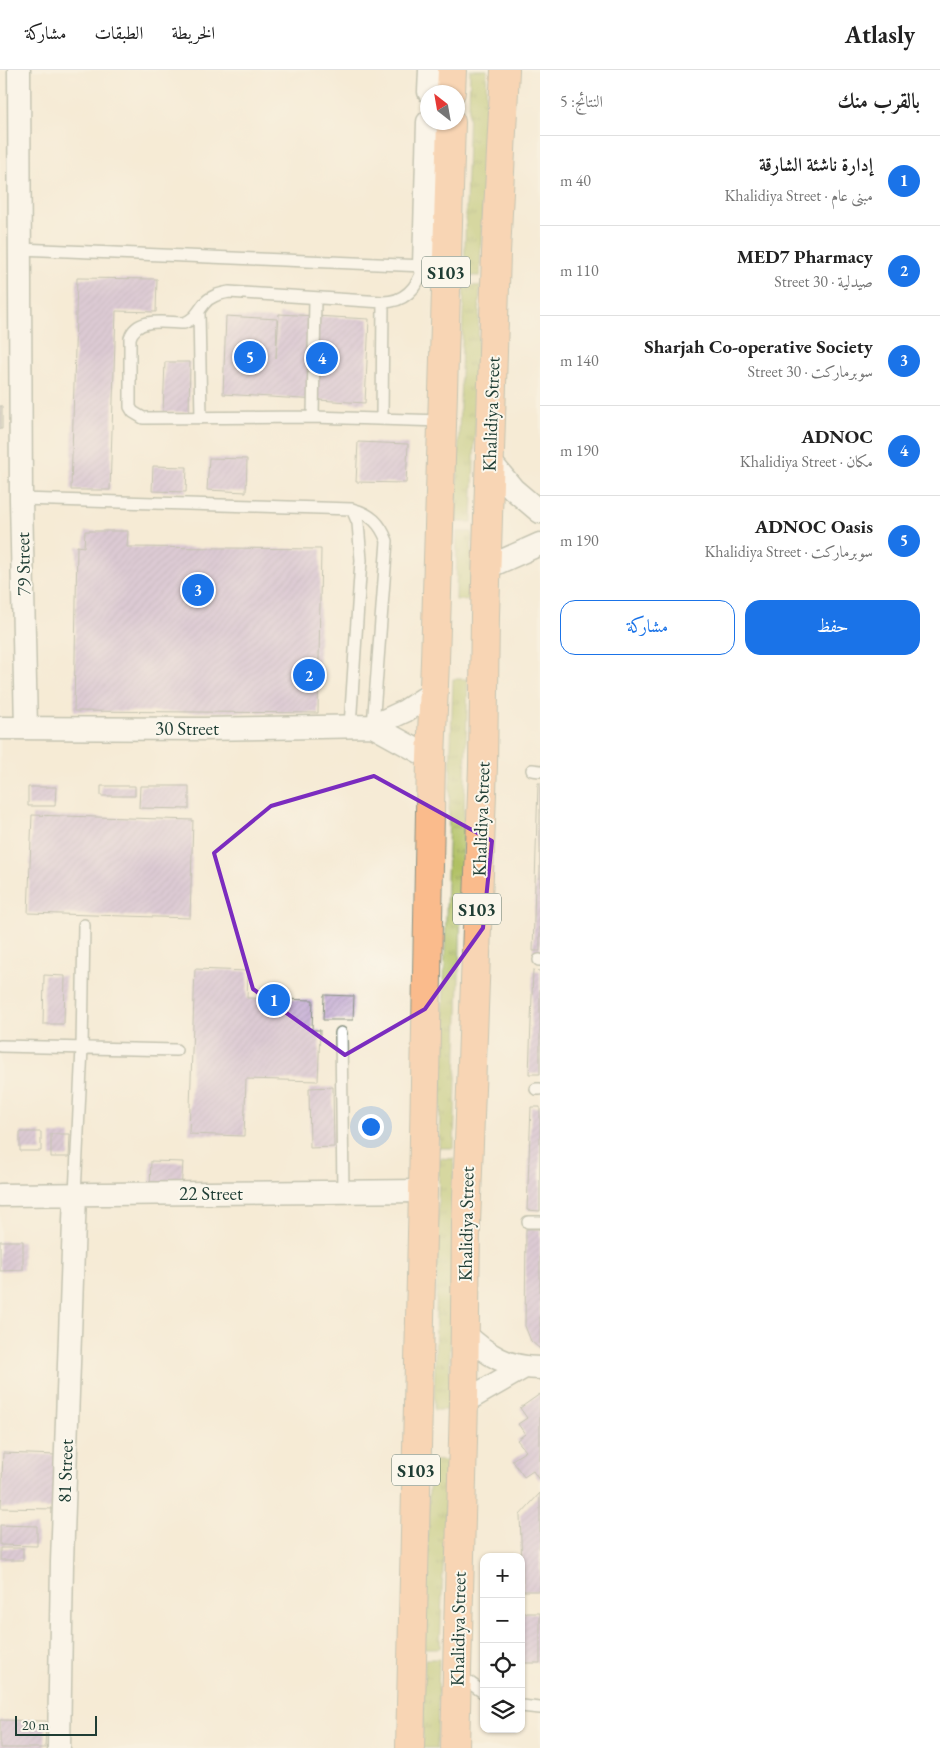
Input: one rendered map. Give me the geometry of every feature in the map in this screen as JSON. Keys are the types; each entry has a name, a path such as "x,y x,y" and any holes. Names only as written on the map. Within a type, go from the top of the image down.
{"main road":[{"path":"452,70 452,85"},
{"name":"Khalidiya Street","path":"455,1748 470,1082 483,766 489,460 504,70"},
{"name":"S103","path":"410,1748 431,758 451,130"}],"street":[{"name":"79 Street","path":"19,70 10,160 20,249 26,728"},
{"path":"429,85 430,70"},
{"path":"424,266 428,130"},
{"path":"489,460 512,489 540,512"},
{"path":"486,568 540,544"},
{"name":"30 Street","path":"0,728 373,726 405,711 434,692"},
{"name":"30 Street","path":"373,726 431,758"},
{"name":"22 Street","path":"0,1195 423,1191"},
{"name":"81 Street","path":"58,1748 62,1562 75,1194"},
{"path":"464,1333 491,1355 532,1368"},
{"path":"464,1402 532,1368"}],"lane":[{"path":"20,249 424,266 420,278 410,292 396,300 383,302 229,292 211,298 193,319 184,323 142,324 134,330 130,338 129,397 133,412 143,418 313,417 442,421"},
{"path":"313,417 315,298"},
{"path":"382,418 383,302"},
{"path":"200,312 201,418"},
{"path":"22,499 352,509 361,511 372,518 382,528 387,541 373,726"},
{"path":"350,726 361,560 358,522 352,509"},
{"path":"75,1194 82,1048 84,925"},
{"path":"340,1033 342,1192"},
{"path":"0,1046 176,1050"},
{"path":"457,1673 480,1690"},
{"path":"525,1706 540,1708"}],"highlighted area":[{"path":"374,776 492,841 483,928 425,1009 345,1055 253,989 214,853 271,806"}],"green space":[{"path":"470,70 487,70 480,276 464,276"},
{"path":"464,285 480,286 472,522 456,522"},
{"path":"457,532 472,532 471,600 456,600"},
{"path":"453,679 468,679 454,1148 439,1148"},
{"path":"439,1158 454,1159 449,1410 434,1410"},
{"path":"430,1460 447,1461 440,1648 424,1648"},
{"path":"425,1659 439,1659 437,1748 422,1748"}],"building":[{"path":"77,278 157,279 156,312 116,311 110,490 71,490"},
{"path":"279,314 369,319 365,403 223,394 226,316 277,319 276,359"},
{"path":"165,362 190,362 189,412 163,412"},
{"path":"0,406 2,406 2,429 0,429"},
{"path":"358,442 408,444 406,483 356,482"},
{"path":"209,458 247,459 246,492 207,490"},
{"path":"153,466 187,467 186,492 152,491"},
{"path":"85,531 128,531 127,547 321,549 318,713 74,711 77,546 84,547"},
{"path":"538,783 540,783 540,951 533,951"},
{"path":"101,786 135,786 135,796 101,796"},
{"path":"140,786 189,786 189,809 139,808"},
{"path":"28,787 56,787 55,806 28,806"},
{"path":"32,815 193,820 190,918 28,913"},
{"path":"195,969 248,971 247,998 313,1000 312,1030 320,1030 318,1081 246,1079 244,1136 189,1134"},
{"path":"533,970 540,971 540,1074 529,1074"},
{"path":"44,975 65,976 64,1024 43,1024"},
{"path":"324,995 354,996 353,1020 323,1020"},
{"path":"333,1087 334,1147 310,1148 309,1088"},
{"path":"531,1107 540,1107 540,1211 527,1210"},
{"path":"20,1132 41,1132 41,1151 20,1151"},
{"path":"51,1134 70,1134 69,1157 51,1157"},
{"path":"151,1161 183,1162 181,1191 150,1188"},
{"path":"526,1229 540,1229 540,1349 531,1341 525,1326"},
{"path":"0,1241 23,1241 23,1270 0,1271"},
{"path":"540,1394 539,1480 533,1471 524,1477 512,1460 526,1451 517,1440 525,1434 518,1424 527,1418 520,1408"},
{"path":"3,1453 57,1455 55,1509 1,1508"},
{"path":"540,1493 540,1591 525,1591 525,1553 522,1553 520,1515"},
{"path":"0,1525 37,1526 37,1546 0,1545"},
{"path":"0,1548 23,1548 23,1560 0,1560"},
{"path":"525,1613 540,1613 540,1663 525,1663"},
{"path":"0,1720 46,1721 45,1748 0,1748"}],"place":[{"name":"ADNOC Oasis","path":"250,357"},
{"name":"ADNOC","path":"322,358"},
{"name":"Sharjah Co-operative Society","path":"198,590"},
{"name":"MED7 Pharmacy","path":"309,675"},
{"name":"إدارة ناشئة الشارقة","path":"274,1000"}]}
